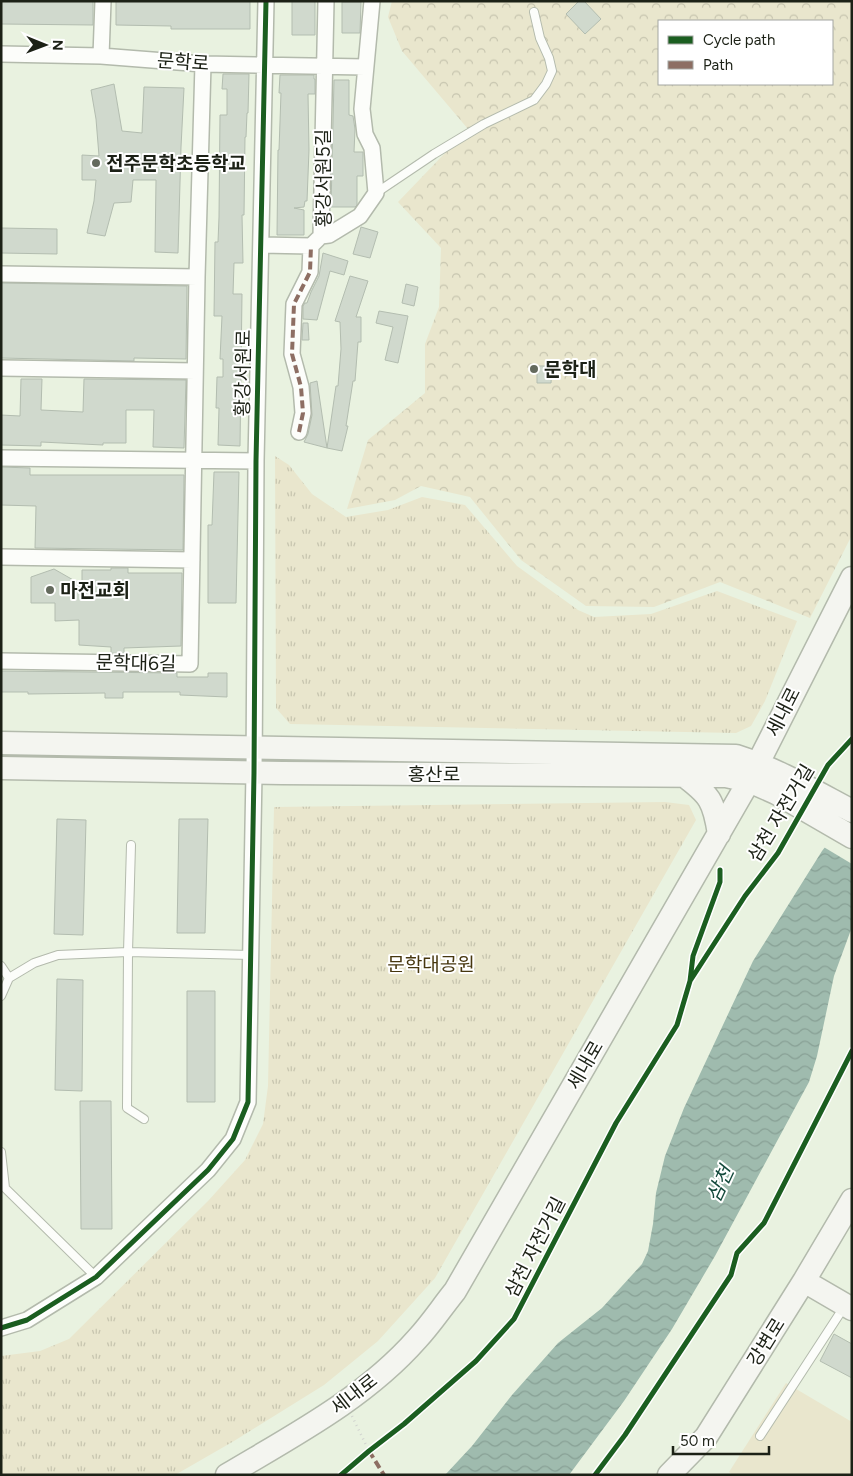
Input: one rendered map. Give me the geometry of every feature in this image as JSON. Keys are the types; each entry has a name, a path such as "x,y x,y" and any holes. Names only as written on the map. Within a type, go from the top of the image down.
{"street":[{"path":"101,56 103,1"},
{"name":"황강서원로","path":"1,1328 27,1320 96,1277 208,1170 233,1139 248,1102 254,772 256,461 266,1"},
{"name":"황강서원5길","path":"326,1 325,66 316,241 360,216 376,193"},
{"path":"372,1 362,109 366,134 372,148 376,193"},
{"name":"문학로","path":"1,54 101,56 204,64 365,67"},
{"name":"문학대6길","path":"1,661 190,664 196,277 204,64"},
{"path":"261,245 316,241 310,272 294,304 292,354 301,387 303,413 299,432"},
{"path":"1,274 196,277"},
{"path":"1,368 195,371"},
{"path":"1,458 256,461"},
{"path":"1,557 192,560"},
{"name":"세내로","path":"227,1475 323,1417 371,1383 417,1340 455,1291 719,834 753,772 852,578"},
{"name":"홍산로","path":"1,743 736,756 753,772 852,811"},
{"name":"홍산로","path":"1,768 726,776 753,772"},
{"path":"683,775 702,789 715,808 719,834"},
{"name":"홍산로","path":"780,784 852,837"},
{"name":"강변로","path":"669,1475 706,1437 804,1281 852,1200"},
{"path":"804,1281 848,1308"}],"lane":[{"path":"376,193 434,154 484,124 534,100 546,84 552,71 549,58 540,38 534,12"},
{"path":"131,845 127,1108 144,1119"},
{"path":"1,996 9,978 34,963 58,955 128,952 251,955"},
{"path":"1,966 9,978"},
{"path":"1,1152 3,1190 96,1277"},
{"path":"760,1436 848,1308"}],"path":[{"path":"345,1402 368,1451"},
{"path":"362,1457 376,1446"}],"green space":[{"path":"392,1 852,1 852,535 810,618 720,582 654,607 586,606 521,560 470,497 421,486 395,500 347,509 368,440 425,393 425,344 439,307 441,248 398,202 468,129 402,51 388,17"},
{"path":"275,456 289,465 312,494 346,517 388,510 422,497 465,505 517,566 578,610 594,617 651,614 717,591 797,621 765,701 751,726 736,733 290,724 276,708"},
{"name":"문학대공원","path":"665,802 689,805 696,820 435,1278 378,1341 324,1385 175,1475 1,1475 1,1356 40,1351 69,1339 208,1201 245,1160 263,1124 268,1086 274,807"},
{"path":"786,1383 852,1422 852,1475 733,1475 729,1472"}],"water":[{"name":"삼천","path":"852,812 852,927 834,976 817,1056 809,1082 715,1256 672,1329 624,1401 569,1475 445,1475 472,1446 512,1395 558,1343 602,1308 642,1264 648,1251 656,1193 665,1156 684,1108 753,961 822,851"}],"pier":[{"path":"852,810 852,864 822,846"}],"building":[{"path":"1,1 93,1 93,25 1,24"},
{"path":"116,1 250,1 250,29 171,29 171,26 116,25"},
{"path":"292,1 315,1 315,35 292,35"},
{"path":"579,1 584,1 601,19 585,34 566,14"},
{"path":"342,2 361,2 360,33 342,33"},
{"path":"223,74 249,74 245,137 244,215 242,215 243,263 234,263 233,294 242,294 240,446 218,445 219,408 216,408 217,377 223,377 223,359 220,359 222,316 214,316 215,242 218,242 219,217 220,115 227,115 227,89 222,89"},
{"path":"280,75 314,75 315,79 315,94 308,94 309,150 307,201 305,201 304,207 294,208 304,210 304,235 277,235"},
{"path":"334,80 349,80 349,115 353,116 355,129 354,152 363,152 363,176 357,176 357,205 355,207 331,207"},
{"path":"114,84 122,131 142,133 144,87 184,88 178,253 155,252 156,180 133,180 131,202 114,203 105,236 87,233 94,201 96,180 82,180 82,155 99,156 91,90"},
{"path":"361,227 378,232 370,258 353,254"},
{"path":"1,228 57,229 57,254 1,253"},
{"path":"323,253 348,261 344,275 330,271 317,320 303,319 303,306 307,303 319,276"},
{"path":"350,276 368,281 356,317 361,317 361,342 358,342 355,381 353,381 346,426 348,426 342,451 327,448 336,386 338,386 341,349 340,322 335,321"},
{"path":"1,283 187,286 186,359 134,358 134,361 1,358"},
{"path":"406,284 418,287 414,306 402,303"},
{"path":"379,311 408,316 398,363 385,360 393,327 376,323"},
{"path":"303,323 308,323 309,340 302,340"},
{"path":"537,366 552,366 551,383 537,383"},
{"path":"21,379 42,379 41,410 83,412 84,379 186,380 184,448 153,447 154,410 126,410 126,443 103,443 103,445 41,442 41,446 1,445 1,415 20,416"},
{"path":"317,381 327,448 304,442 308,434 312,415 310,383"},
{"path":"1,467 30,468 30,475 184,475 183,550 35,548 36,506 1,505"},
{"path":"214,472 239,472 236,603 208,603 208,525 212,525"},
{"path":"111,568 128,568 128,573 182,573 181,646 124,648 124,654 111,653 111,647 79,645 79,620 55,621 55,603 31,603 31,577 54,569 82,585 82,570 111,570"},
{"path":"1,671 177,673 177,677 208,677 208,673 227,673 227,697 180,695 180,692 123,692 123,698 105,698 105,693 28,694 28,692 1,692"},
{"path":"57,819 86,820 83,935 54,934"},
{"path":"179,819 208,819 205,933 177,933"},
{"path":"57,979 83,980 82,1091 55,1090"},
{"path":"187,991 215,991 215,1102 187,1102"},
{"path":"80,1101 111,1101 112,1229 81,1229"},
{"path":"834,1334 852,1344 852,1378 820,1361"}],"marked path":[{"path":"299,432 303,413 301,387 292,354 294,304 310,272 311,246"},
{"path":"369,1451 384,1475"}],"cycle path":[{"path":"1,1328 27,1320 96,1277 208,1170 233,1139 248,1102 254,773 256,461 266,1"},
{"name":"삼천 자전거길","path":"720,870 720,882 693,956 690,981 745,896 778,853 828,765 852,739"},
{"name":"삼천 자전거길","path":"341,1475 404,1424 476,1361 514,1319 616,1123 677,1025 690,981"},
{"path":"595,1475 625,1435 731,1275 737,1253 764,1223 852,1051"}],"place":[{"name":"전주문학초등학교","path":"96,163"},
{"name":"문학대","path":"534,369"},
{"name":"마전교회","path":"50,590"}]}
